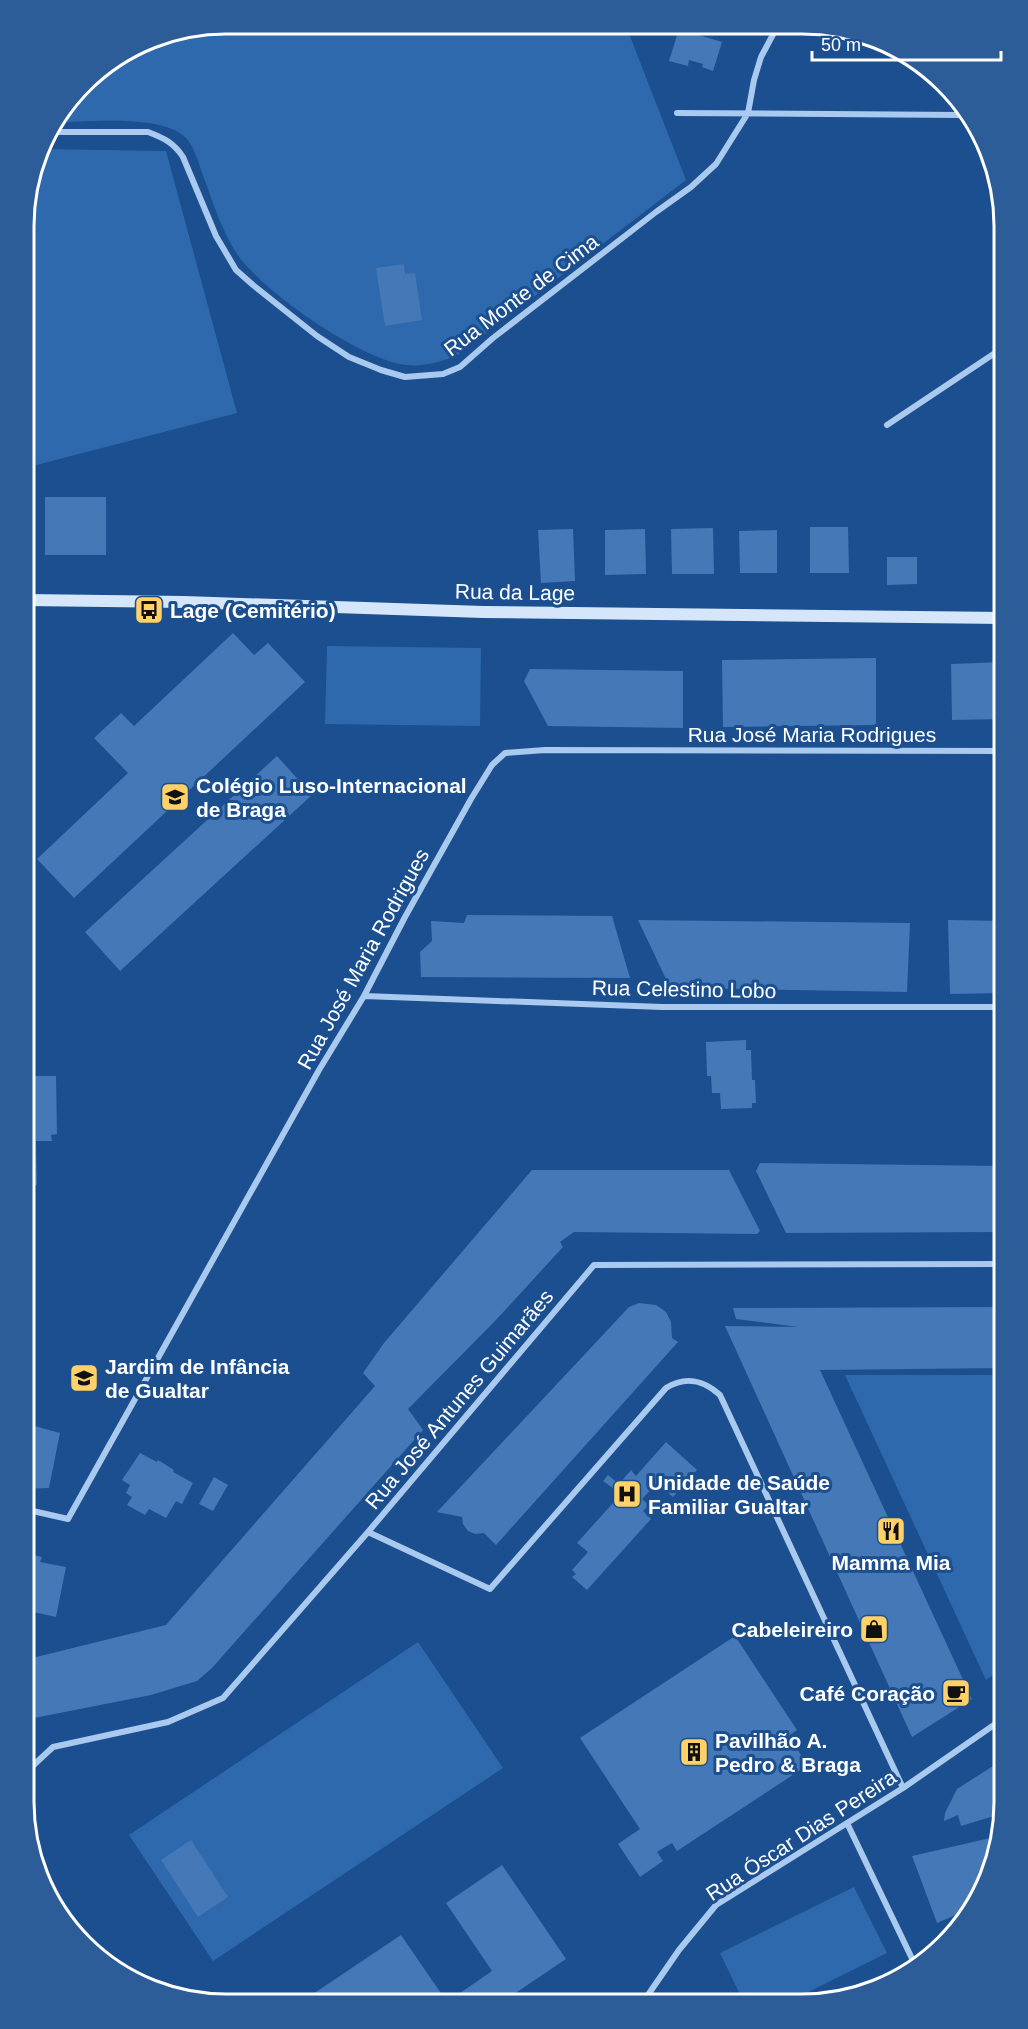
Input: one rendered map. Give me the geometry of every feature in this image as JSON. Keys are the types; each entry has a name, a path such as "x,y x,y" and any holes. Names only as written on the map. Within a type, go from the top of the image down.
{"street":[{"path":"748,113 753,80 772,34"},
{"path":"677,113 957,115"},
{"name":"Rua Monte de Cima","path":"60,132 148,132 175,145 183,157 216,236 236,270 317,336 349,357 381,370 405,376 425,376 443,374 460,367 511,324 691,187 716,164 748,113"},
{"path":"887,425 994,354"},
{"name":"Rua da Lage","path":"34,600 483,612 994,618"},
{"name":"Rua José Maria Rodrigues","path":"34,1511 68,1519 319,1070 364,996 405,916 471,799 492,765 505,753 545,750 994,751"},
{"name":"Rua Celestino Lobo","path":"364,996 662,1007 994,1007"},
{"name":"Rua José Antunes Guimarães","path":"34,1765 53,1747 168,1722 223,1698 368,1532 594,1265 993,1264"},
{"path":"368,1532 490,1589 666,1388 686,1380 705,1383 720,1395 903,1788"},
{"name":"Rua Óscar Dias Pereira","path":"648,1995 679,1950 716,1905 903,1788 993,1726"},
{"path":"847,1823 912,1960"}],"shaded area":[{"path":"629,34 686,180 459,354 426,365 406,365 364,351 314,322 250,269 237,254 227,236 194,151 185,137 159,125 105,121 66,122 82,100 100,82 130,60 153,49 189,38 214,35"},
{"path":"51,149 166,151 237,413 34,466 34,226 41,177"},
{"path":"327,646 481,648 480,726 325,724"},
{"path":"845,1375 993,1375 993,1675 986,1680"},
{"path":"418,1642 503,1768 213,1961 129,1835"},
{"path":"854,1887 887,1953 802,1995 740,1995 720,1953"}],"building":[{"path":"677,34 696,34 722,42 713,71 702,67 703,64 689,60 688,66 669,61"},
{"path":"404,264 405,274 415,273 422,320 385,326 376,268"},
{"path":"45,497 106,497 106,555 45,555"},
{"path":"810,527 848,527 849,573 810,573"},
{"path":"713,528 714,574 672,574 671,529"},
{"path":"573,529 575,581 541,583 538,530"},
{"path":"645,529 646,574 605,575 605,530"},
{"path":"777,530 777,573 740,573 739,531"},
{"path":"887,557 917,557 917,584 887,585"},
{"path":"233,633 254,655 268,643 305,682 74,898 37,859 128,773 94,738 121,713 134,726"},
{"path":"876,658 876,725 723,727 722,660"},
{"path":"994,662 994,719 952,720 951,664"},
{"path":"530,669 683,671 683,728 548,726 524,681"},
{"path":"277,756 312,795 120,971 85,932"},
{"path":"467,915 612,916 630,978 421,977 420,952 432,941 431,921 464,923"},
{"path":"638,920 910,923 907,992 668,988 666,979"},
{"path":"948,920 994,921 994,993 950,994"},
{"path":"746,1040 746,1050 751,1050 752,1080 755,1080 756,1103 752,1103 752,1108 721,1109 720,1093 712,1093 711,1076 707,1076 706,1042"},
{"path":"34,1076 56,1076 57,1134 51,1135 52,1141 36,1141 37,1185 34,1185"},
{"path":"760,1163 993,1166 993,1232 786,1233 756,1171"},
{"path":"532,1170 729,1170 760,1231 757,1234 574,1232 560,1242 563,1247 496,1320 408,1409 423,1430 212,1668 197,1681 151,1695 34,1718 34,1658 166,1625 375,1386 363,1373 384,1343"},
{"path":"639,1303 656,1305 666,1312 671,1322 672,1338 678,1342 496,1545 484,1533 475,1534 468,1531 463,1524 462,1517 437,1512 629,1307"},
{"path":"993,1307 993,1368 820,1370 972,1699 912,1737 725,1326 798,1327 736,1319 733,1308"},
{"path":"34,1426 60,1433 49,1488 34,1489"},
{"path":"666,1442 697,1470 673,1497 657,1483 642,1499 649,1505 643,1511 651,1519 587,1590 572,1577 576,1574 572,1570 588,1552 577,1543 621,1494 603,1481 608,1475 619,1484 631,1470 636,1476"},
{"path":"140,1453 157,1462 158,1460 193,1483 182,1504 176,1501 166,1518 149,1509 145,1515 127,1505 132,1497 126,1493 130,1485 122,1480"},
{"path":"214,1477 228,1485 213,1511 199,1504"},
{"path":"34,1555 42,1557 40,1562 66,1567 56,1617 34,1612"},
{"name":"Pavilhão A. Pedro & Braga","path":"735,1636 797,1730 788,1736 808,1765 677,1851 672,1843 657,1852 663,1861 640,1877 618,1844 640,1829 580,1738"},
{"path":"993,1766 993,1816 961,1826 958,1815 944,1821 945,1813 957,1789"},
{"path":"990,1838 979,1876 968,1899 957,1914 937,1923 912,1856"},
{"path":"191,1840 228,1897 198,1917 161,1860"},
{"path":"502,1865 566,1959 512,1995 457,1995 492,1971 446,1903"},
{"path":"401,1935 442,1995 311,1995"}],"place":[{"name":"Lage (Cemitério)","path":"149,610"},
{"name":"Colégio Luso-Internacional de Braga","path":"175,797"},
{"name":"Jardim de Infância de Gualtar","path":"84,1378"},
{"name":"Unidade de Saúde Familiar Gualtar","path":"627,1494"},
{"name":"Mamma Mia","path":"891,1531"},
{"name":"Cabeleireiro","path":"874,1629"},
{"name":"Café Coração","path":"956,1693"},
{"name":"Pavilhão A. Pedro & Braga","path":"694,1752"}]}
